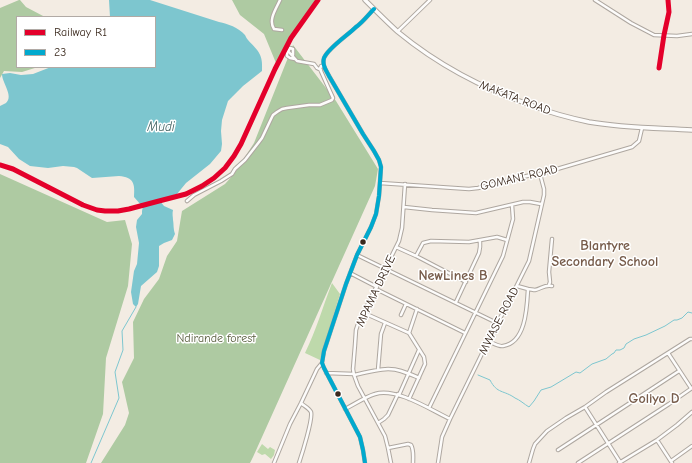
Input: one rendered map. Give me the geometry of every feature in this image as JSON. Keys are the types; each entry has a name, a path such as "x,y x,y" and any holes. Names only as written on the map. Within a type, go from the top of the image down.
{"main road":[{"name":"MAKATA ROAD","path":"365,0 398,31 430,55 477,83 514,100 550,112 607,124 642,128 692,130"}],"street":[{"path":"280,0 272,16 272,23 274,29 282,30"},
{"path":"398,31 430,0"},
{"path":"595,0 631,23 654,35 677,36 692,34"},
{"path":"274,463 290,424 317,369 322,363 324,352 346,284 376,214 381,167 379,160 324,66 324,58 330,50 356,28 374,9"},
{"path":"288,52 290,48 292,48 292,55"},
{"path":"288,52 295,59"},
{"path":"288,52 288,56 292,59 314,64 321,71 332,99"},
{"path":"321,71 321,66 324,66"},
{"path":"187,201 194,195 232,174 262,138 273,115 281,109 320,105 331,101 339,92"},
{"name":"GOMANI ROAD","path":"380,182 473,189 540,174 632,147 639,141 642,128"},
{"name":"MWASE ROAD","path":"438,463 441,440 450,419 529,262 544,195 540,174"},
{"name":"MPAMA DRIVE","path":"391,463 385,436 358,386 353,368 356,330 358,324 401,235 405,184"},
{"path":"404,207 476,213 530,202 542,204"},
{"path":"428,408 503,256 513,218 512,205"},
{"path":"416,256 424,243 431,241 469,242 497,237 508,240"},
{"path":"517,286 528,289 537,289 551,285 549,272 552,239"},
{"path":"456,302 480,253 480,241"},
{"path":"396,247 466,282"},
{"path":"358,255 497,323"},
{"path":"350,273 406,304 465,333"},
{"path":"488,341 504,346 510,344 520,335 524,323 528,289"},
{"path":"401,315 406,304"},
{"path":"409,334 417,309"},
{"path":"364,313 409,334 424,357 425,363 410,399"},
{"path":"378,370 381,334 385,323"},
{"path":"529,463 536,444 544,434 556,424 692,339"},
{"path":"378,423 387,417 409,374 419,350"},
{"path":"578,463 692,388 668,353"},
{"path":"322,363 360,437 365,463"},
{"path":"326,373 354,374 378,370 396,370 419,378"},
{"path":"558,450 679,371"},
{"path":"345,409 376,393 390,392 399,394 450,419"},
{"path":"299,463 311,415 309,409 301,403"},
{"path":"585,407 620,463 657,440 692,412"},
{"path":"657,440 671,462 692,446"},
{"path":"388,448 408,444 411,445 413,447 413,463"}],"green space":[{"path":"20,0 26,7 43,16 16,16 16,68 35,68 22,72 4,71 0,78 0,8"},
{"path":"232,0 317,0 289,38 276,63 264,34 240,15"},
{"name":"Ndirande forest","path":"293,45 336,101 378,169 375,186 253,457 250,463 101,463 125,425 129,413 122,382 134,358 133,322 144,299 159,279 167,256 177,241 182,211 225,184 234,174 254,143"},
{"path":"0,174 107,222 125,220 132,244 128,286 106,358 103,414 86,463 0,463"},
{"path":"332,283 340,294 320,360 305,353"},
{"path":"262,444 268,449 270,447 275,450 271,459 265,454 262,455 257,452"}],"water":[{"name":"Mudi","path":"109,0 150,0 236,28 245,35 258,51 262,61 262,71 243,86 228,101 222,120 221,151 210,164 186,183 177,194 160,201 164,206 173,210 175,234 172,240 159,246 159,266 157,272 141,286 138,304 136,307 133,304 131,292 134,271 137,264 139,243 136,227 137,220 142,214 143,206 134,197 134,185 131,180 119,176 92,178 74,167 63,166 48,168 30,166 19,159 8,147 0,144 0,106 6,103 9,97 2,74 33,74 48,68 156,68 156,16 110,16"}],"waterway":[{"path":"91,463 119,398 115,372 123,350 122,331 136,307"},
{"path":"478,375 490,380 495,388 519,400 529,407 541,390 551,387 576,372 580,373 592,364 606,359 616,350 624,348 626,344 634,339 665,326 674,320 682,318 688,312 692,313"}],"railway":[{"path":"659,68 669,12 668,0"}],"rail line":[{"name":"R1","path":"0,165 13,169 83,205 105,211 129,209 186,194 202,186 225,168 234,156 291,38 318,0"},
{"name":"R1","path":"659,68 669,12 668,0"}],"transit line":[{"name":"23","path":"365,463 360,437 322,363 324,351 346,284 357,255 376,214 381,167 374,151 329,76 325,67 324,58 338,42 361,23 374,9"}],"district":[{"name":"Blantyre Secondary School","path":"605,254"},
{"name":"NewLines B","path":"453,276"},
{"name":"Goliyo D","path":"654,399"}]}
